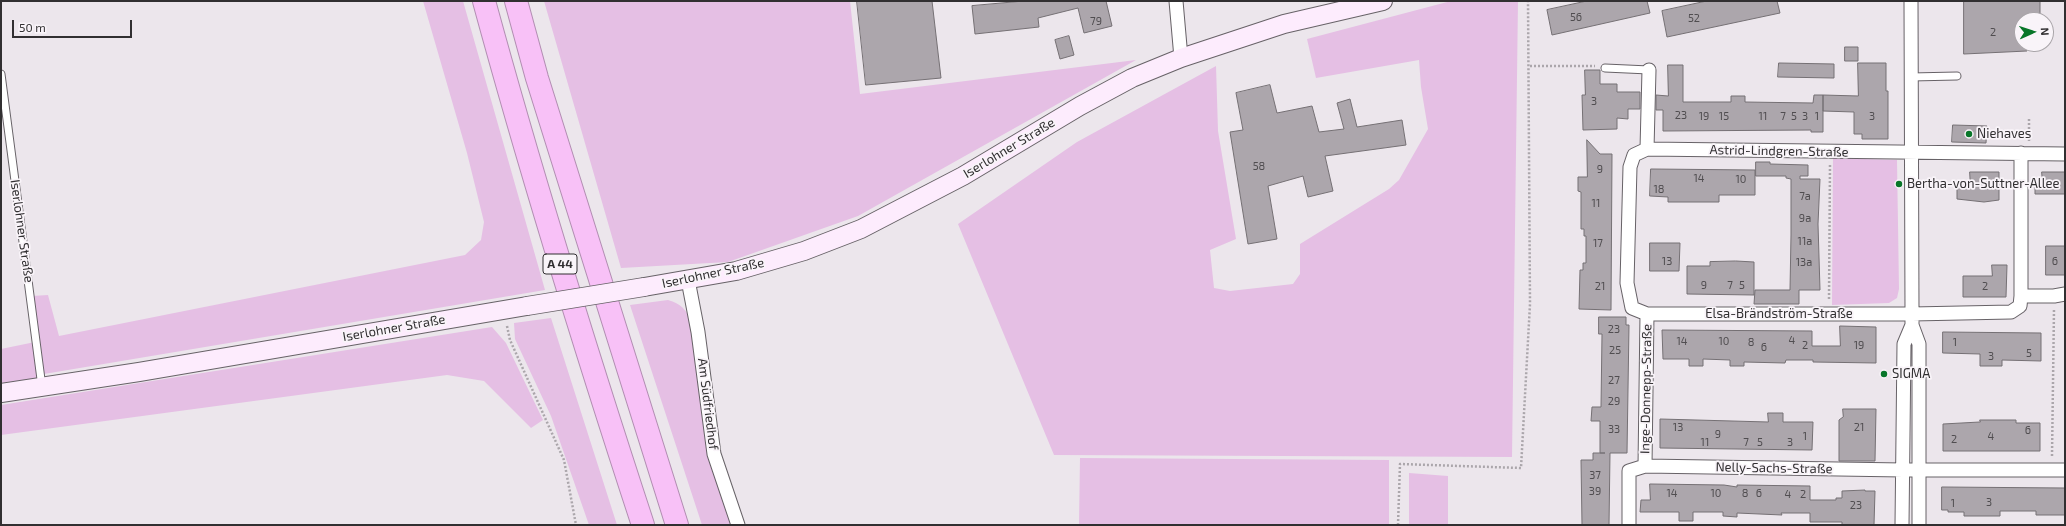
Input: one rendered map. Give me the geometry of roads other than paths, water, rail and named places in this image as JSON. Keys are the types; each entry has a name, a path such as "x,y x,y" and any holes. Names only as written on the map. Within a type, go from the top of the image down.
{"highway":[{"name":"A 44","path":"484,1 512,105 581,334 643,525"},
{"name":"A 44","path":"516,1 537,78 677,525"}],"main road":[{"name":"Iserlohner Straße","path":"1,393 688,280 736,271 758,265 804,251 861,229 963,176 1080,106 1132,78 1181,58 1284,24 1382,1"}],"street":[{"path":"1176,1 1181,58"},
{"path":"1912,1 1912,320 1919,344 1919,525"},
{"path":"1647,149 1649,70"},
{"name":"Astrid-Lindgren-Straße","path":"1647,149 2065,154"},
{"name":"Inge-Donnepp-Straße","path":"1629,525 1629,471 1645,466 1647,314 1632,308 1627,283 1630,167 1634,155 1647,149"},
{"path":"2021,153 2020,296 2059,295"},
{"name":"Am Südfriedhof","path":"688,280 698,332 714,454 738,525"},
{"name":"Elsa-Brändström-Straße","path":"1647,314 1829,313 1912,320 2011,312 2020,306 2020,296"},
{"path":"1902,525 1904,344 1912,320"},
{"name":"Nelly-Sachs-Straße","path":"1645,466 1903,470"},
{"path":"1903,470 2058,470"}],"lane":[{"path":"1605,68 1649,70"},
{"name":"Iserlohner Straße","path":"1,74 42,387"},
{"path":"1911,77 1957,76"}],"place":[{"name":"Niehaves","path":"1969,134"},
{"name":"Bertha-von-Suttner-Allee","path":"1899,184"},
{"name":"SIGMA","path":"1884,374"}]}
